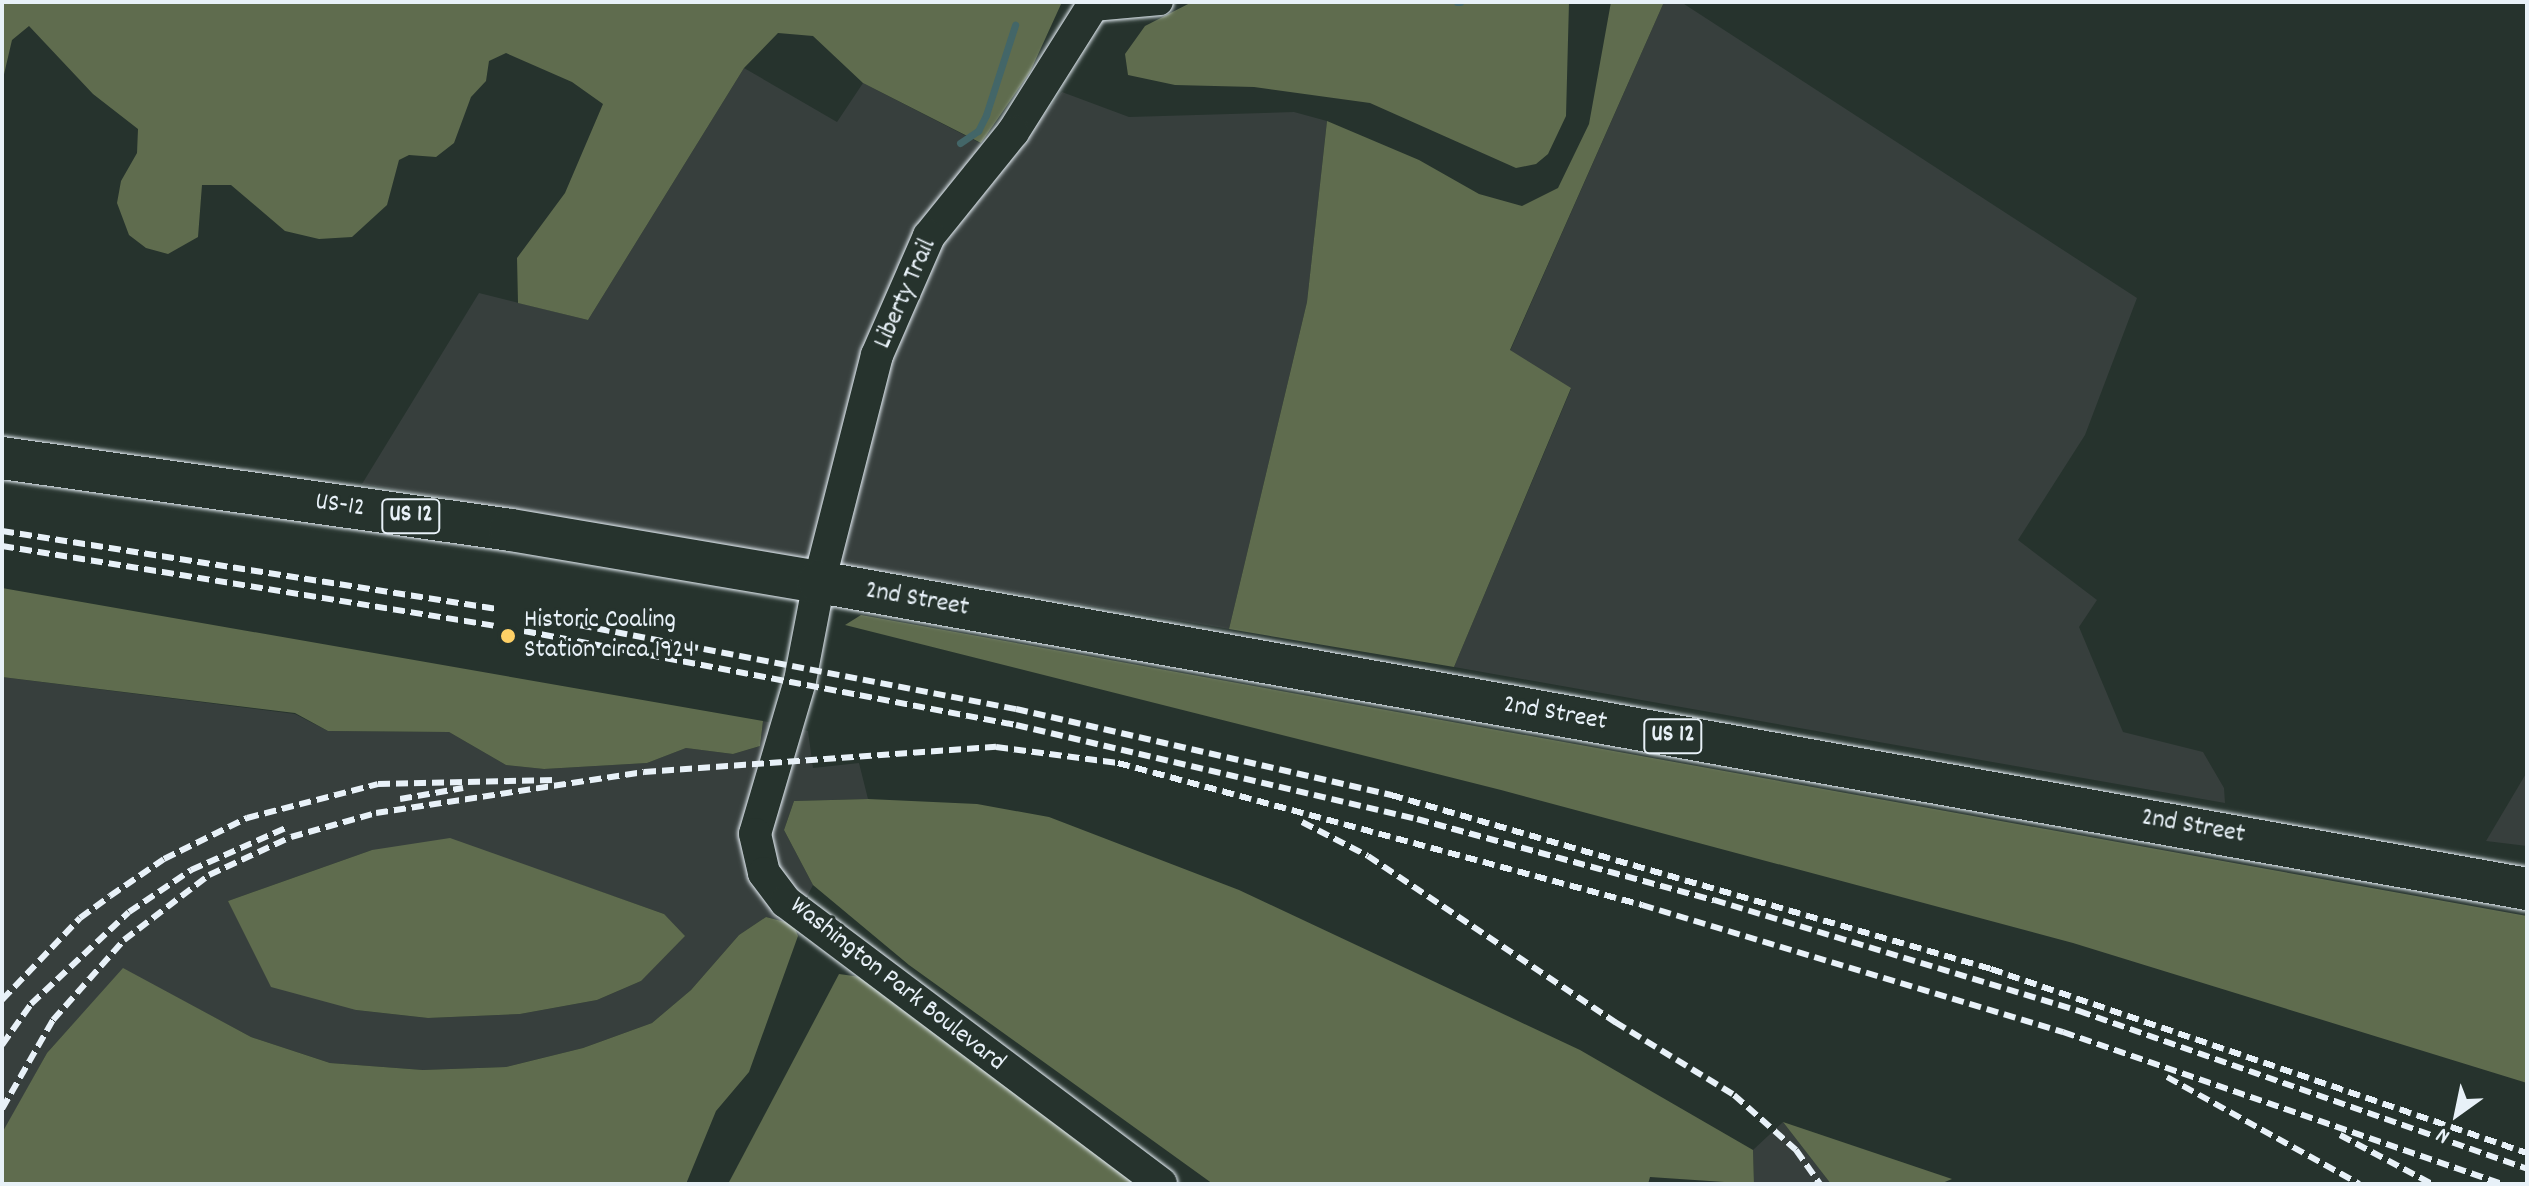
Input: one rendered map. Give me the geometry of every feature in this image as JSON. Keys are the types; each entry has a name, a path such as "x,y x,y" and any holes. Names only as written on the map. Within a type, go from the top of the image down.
{"main road":[{"name":"US-12","path":"2,458 511,530 819,582"},
{"name":"2nd Street","path":"819,582 2527,889"}],"street":[{"path":"1094,5 1160,2"},
{"name":"Liberty Trail","path":"819,582 877,355 929,236 1020,122 1094,5"},
{"name":"Washington Park Boulevard","path":"819,582 800,681 755,834 764,873 786,902 830,937 1161,1184"}],"shaded area":[{"path":"1664,2 1681,2 2137,298 2085,435 2018,540 2097,600 2079,627 2123,732 2203,752 2224,788 2225,803 1454,667 1571,389 1510,351"},
{"path":"744,68 837,122 863,83 1009,158 1062,92 1129,117 1294,112 1327,121 1307,302 1229,629 362,484 479,293 588,320"},
{"path":"2,677 295,714 328,731 449,732 506,765 544,769 647,763 686,748 733,754 760,746 763,721 808,731 813,768 859,763 868,799 794,801 784,830 813,885 793,924 766,917 739,935 691,990 652,1023 583,1048 506,1067 423,1070 330,1063 251,1037 123,969 47,1053 3,1133","holes":["372,850 536,869 664,914 641,981 597,1000 520,1014 428,1018 356,1010 228,901"]},
{"path":"2527,772 2527,846 2486,841"},
{"path":"1783,1122 1831,1184 1754,1184 1753,1150"}],"green space":[{"path":"2,2 1062,2 1030,72 981,143 863,83 813,36 778,33 744,68 588,320 518,303 517,258 565,193 603,104 572,82 506,53 489,61 486,81 471,97 454,143 436,157 409,155 399,160 387,205 352,237 319,239 285,231 231,185 202,185 198,237 168,254 146,248 129,235 117,203 121,181 137,153 138,129 93,94 29,26 12,40 2,83"},
{"path":"1192,2 1569,2 1566,116 1548,154 1536,164 1516,168 1370,103 1254,87 1175,85 1128,75 1125,54 1145,26"},
{"path":"1611,2 1664,2 1510,350 1571,388 1454,667 1229,629 1307,302 1327,121 1419,160 1479,194 1522,206 1558,188 1589,124"},
{"path":"2,588 763,721 760,746 733,754 686,748 647,763 544,769 506,765 449,732 328,731 295,713 2,677"},
{"path":"861,615 2527,916 2527,1083 2073,943 1501,790 845,625"},
{"path":"868,799 977,804 1049,817 1239,890 1580,1050 1753,1150 1754,1184 1650,1177 1648,1184 1213,1184 909,965 813,885 784,830 794,801"},
{"path":"450,838 664,914 685,936 641,981 597,1000 520,1014 428,1018 356,1010 271,987 228,901 372,850"},
{"path":"766,917 793,924 798,936 749,1072 716,1111 686,1184 2,1184 2,1133 47,1053 123,968 251,1037 330,1063 423,1070 506,1067 583,1048 652,1023 691,990 739,935"},
{"path":"839,974 882,980 1138,1184 728,1184"},
{"path":"1783,1122 1952,1179 1940,1184 1831,1184"}],"waterway":[{"path":"960,143 978,131 986,115 1015,25"}],"railway":[{"path":"2,531 497,609"},
{"path":"2,546 494,626"},
{"path":"527,615 1016,709 1391,795 1991,969 2527,1153"},
{"path":"524,631 1016,725 1417,819 1714,900 2079,1011 2527,1169"},
{"path":"2,1109 53,1020 124,940 209,875 291,837 376,813 644,772 996,747 1118,763 1642,905 2063,1032 2502,1184"},
{"path":"2,1000 80,918 164,859 247,818 378,784 556,780"},
{"path":"400,799 463,788"},
{"path":"1302,822 1368,856 1615,1022 1734,1095 1796,1150 1820,1184"},
{"path":"2,1045 31,1004 129,912 191,870 288,827"},
{"path":"2167,1077 2359,1184"},
{"path":"2340,1135 2432,1184"}],"place":[{"name":"Historic Coaling Station circa 1924","path":"508,636"}]}
